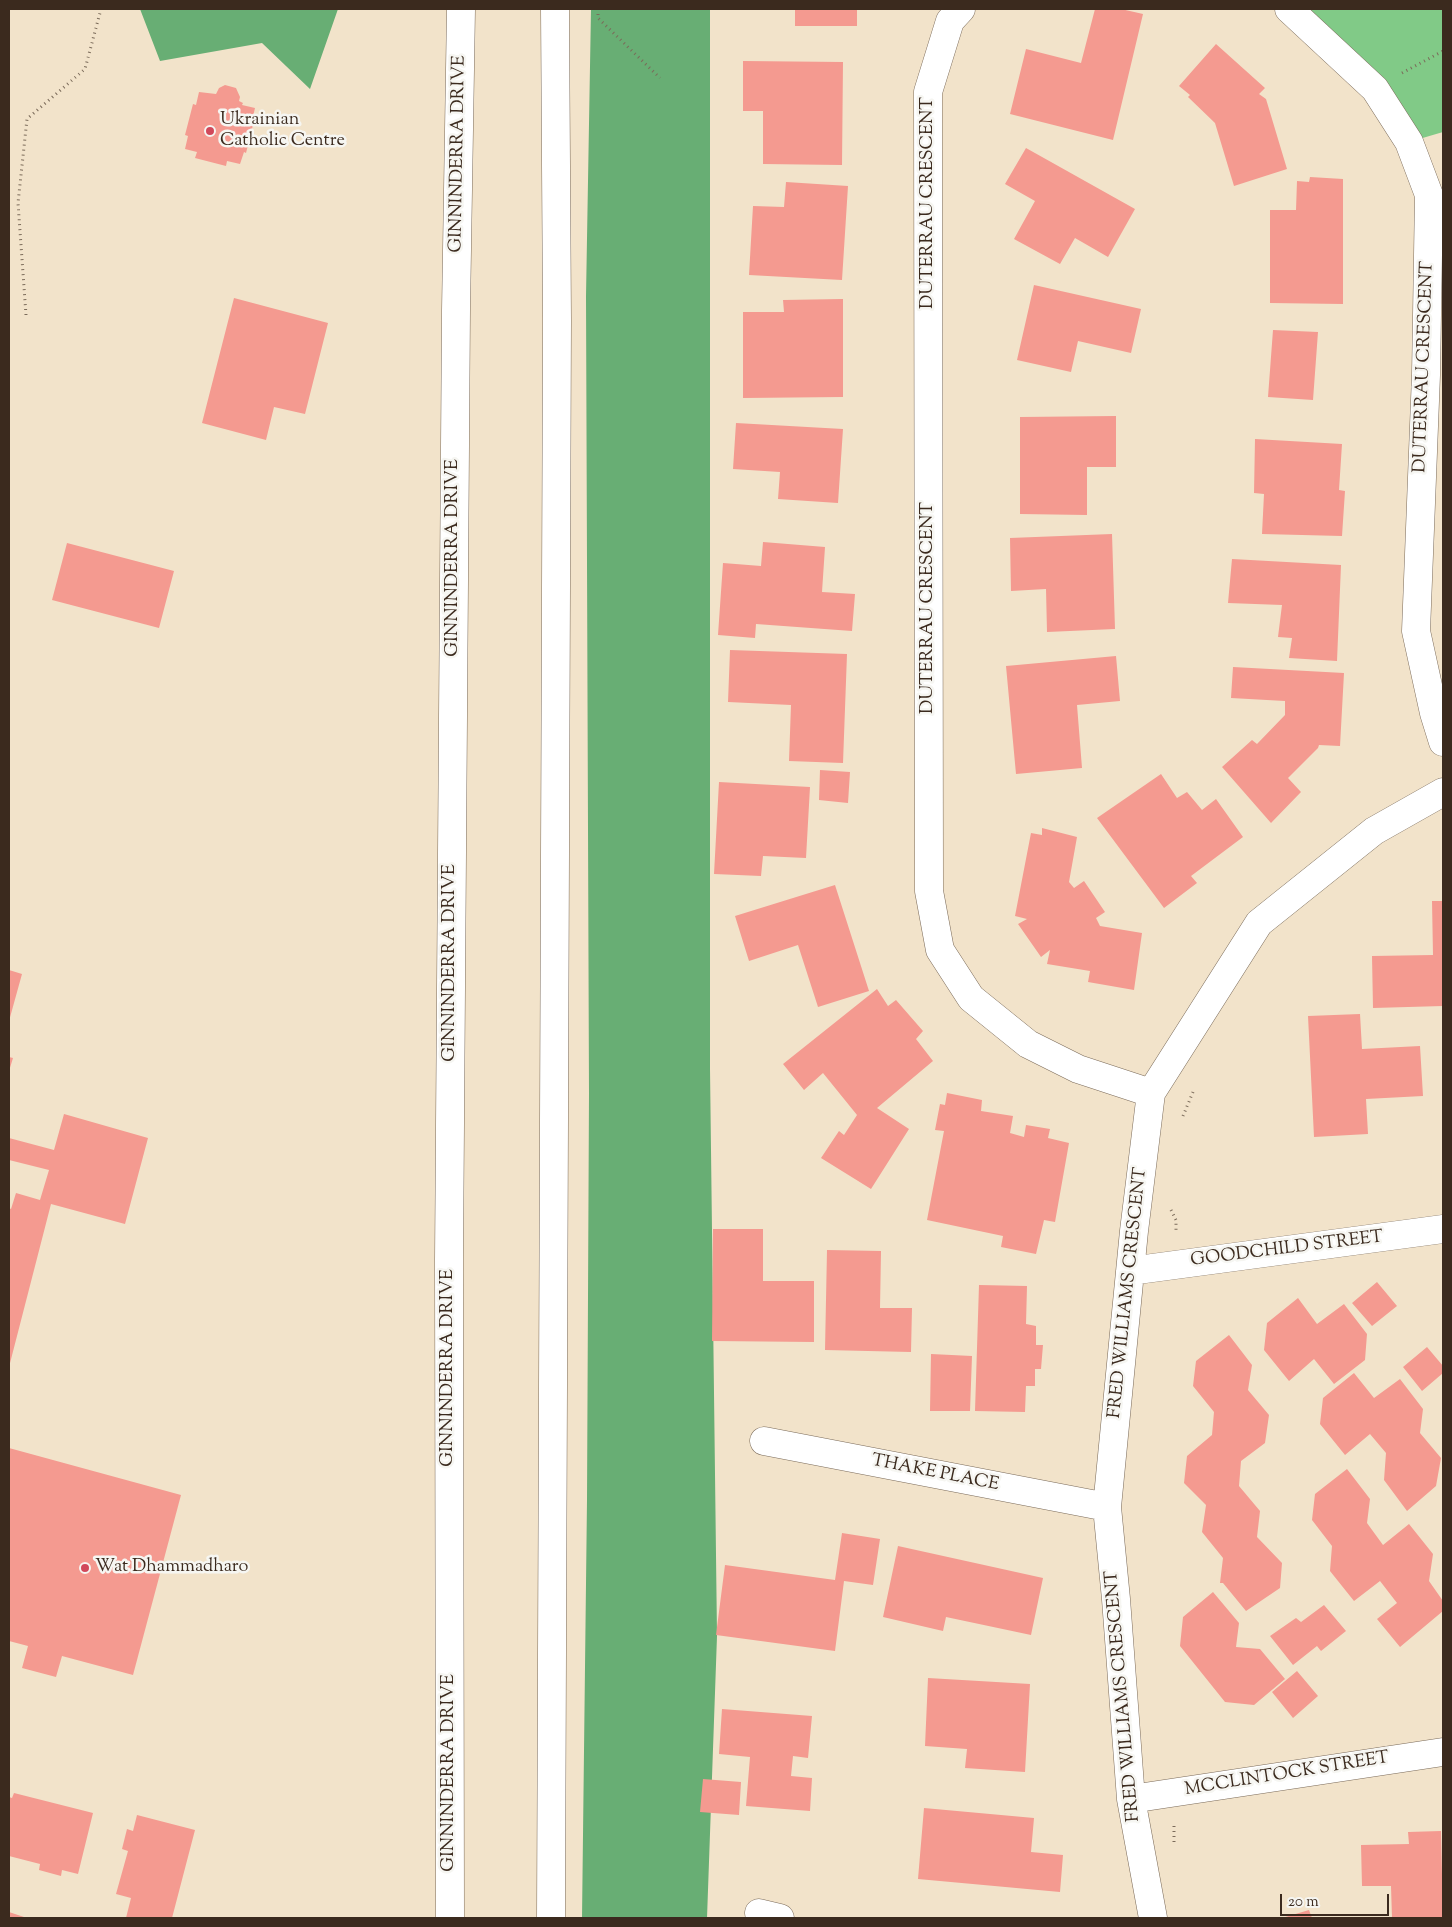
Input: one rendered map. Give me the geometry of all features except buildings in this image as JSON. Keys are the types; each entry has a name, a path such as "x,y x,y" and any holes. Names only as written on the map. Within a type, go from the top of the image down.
{"street":[{"name":"GINNINDERRA DRIVE","path":"450,1918 449,1248 456,330 461,9"},
{"path":"551,1918 557,321 554,9"},
{"name":"DUTERRAU CRESCENT","path":"961,9 950,21 928,92 929,891 940,950 971,998 1028,1044 1078,1069 1151,1093"},
{"name":"DUTERRAU CRESCENT","path":"1289,9 1375,88 1409,142 1429,195 1426,374 1416,631 1434,713 1443,742"},
{"name":"FRED WILLIAMS CRESCENT","path":"1153,1918 1131,1799 1107,1506 1130,1271 1151,1093 1259,923 1374,831 1443,792"},
{"name":"GOODCHILD STREET","path":"1130,1271 1443,1230"},
{"name":"THAKE PLACE","path":"764,1441 1107,1506"},
{"name":"MCCLINTOCK STREET","path":"1131,1799 1443,1752"}],"path":[{"path":"26,315 18,203 27,119 85,69 102,9"},
{"path":"598,9 598,18 660,78"},
{"path":"1375,88 1443,50"},
{"path":"1183,1118 1196,1086"},
{"path":"1170,1204 1172,1215 1176,1220 1175,1265"},
{"path":"1166,1794 1175,1830 1174,1844"}],"green space":[{"path":"140,9 338,9 310,89 262,43 160,61"},
{"path":"591,9 710,9 710,1069 717,1636 707,1918 582,1918 589,1093 586,296"},
{"path":"1284,9 1443,9 1443,132 1409,142"}],"place":[{"name":"Ukrainian Catholic Centre","path":"210,131"},
{"name":"Wat Dhammadharo","path":"85,1568"}]}
